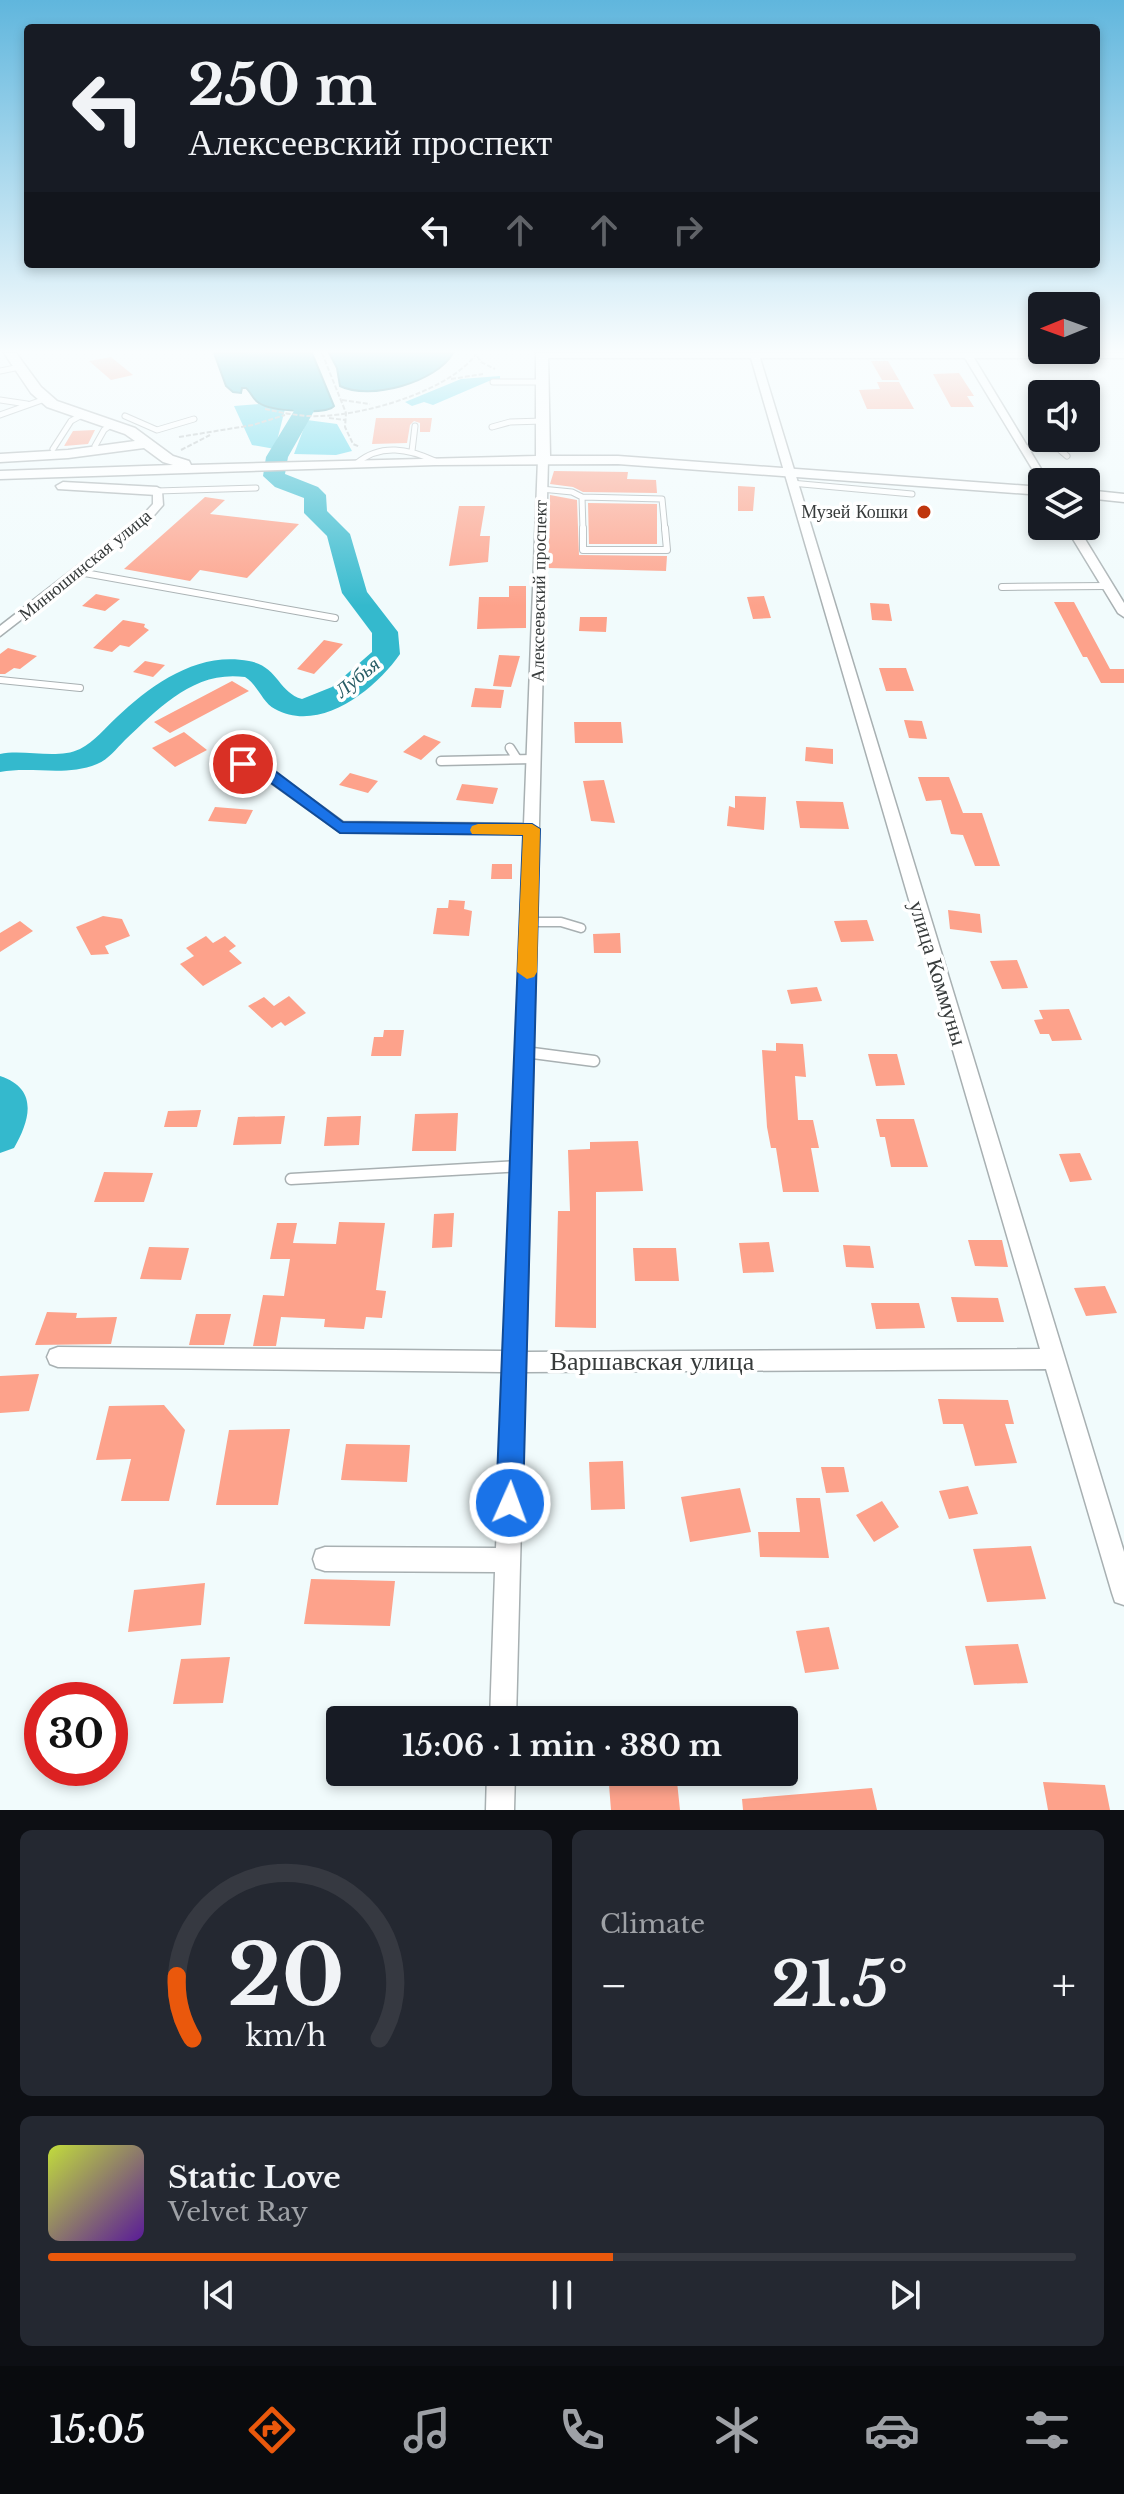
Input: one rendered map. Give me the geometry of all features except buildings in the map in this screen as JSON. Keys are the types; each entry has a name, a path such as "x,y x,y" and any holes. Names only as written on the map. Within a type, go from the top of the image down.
{"main road":[{"path":"0,458 92,452 143,437"},
{"path":"149,437 168,459 179,463"},
{"path":"0,467 127,470 148,459 153,450 149,437"},
{"name":"Алексеевский проспект","path":"543,437 543,459"},
{"path":"0,475 127,470 179,463 249,466 543,459 643,461 789,476 1028,490"},
{"name":"Минюшинская улица","path":"157,491 179,463"},
{"name":"Минюшинская улица","path":"127,470 152,477 157,491"},
{"path":"0,486 157,491"},
{"path":"1100,495 1124,498"}],"street":[{"name":"улица Коммуны","path":"778,437 1124,1593"},
{"path":"1017,437 1035,468"},
{"name":"Алексеевский проспект","path":"503,1706 532,829 525,759 543,459"},
{"name":"Минюшинская улица","path":"0,632 156,510 157,491"},
{"path":"1079,540 1124,613"},
{"path":"243,764 265,772 340,827"},
{"path":"322,828 532,829"},
{"name":"Варшавская улица","path":"58,1357 514,1362 1053,1359"},
{"path":"325,1559 508,1560"},
{"path":"500,1810 501,1786"}],"lane":[{"path":"53,449 60,437"},
{"path":"95,446 100,437"},
{"path":"412,451 414,437"},
{"path":"1023,448 1059,449 1067,456"},
{"path":"357,463 371,451 412,451 435,461"},
{"path":"789,476 912,494"},
{"path":"157,491 256,488"},
{"path":"541,489 572,492 582,497 662,499 667,550 583,550 582,497"},
{"path":"79,572 335,618"},
{"path":"1002,587 1107,586"},
{"path":"0,680 80,688"},
{"path":"509,747 525,759"},
{"path":"441,761 525,759"},
{"path":"529,922 561,922 581,928"},
{"path":"525,1052 538,1052 572,1061 594,1061"},
{"path":"291,1179 522,1166"}],"path":[{"path":"169,439 180,437"},
{"path":"179,463 208,437"},
{"path":"351,437 353,444 371,451"}],"shaded area":[{"path":"249,437 278,437 275,449 252,445"},
{"path":"300,437 344,437 352,451 336,455 294,454"}],"waterway":[{"name":"Лубья","path":"0,763 22,760 67,762 90,756 165,690 201,673 229,668 255,671 283,702 302,708 329,701 342,693 386,654 385,632 355,593 338,534 316,513 315,495 274,476 277,457 288,437"},
{"name":"Лубья","path":"0,1092 5,1096 9,1120 0,1136"}],"slow traffic":[{"path":"478,830 532,829 527,972"}],"place":[{"name":"Музей Кошки","path":"924,512"}],"route":[{"path":"243,764 265,772 340,827 532,829 510,1503"}]}
